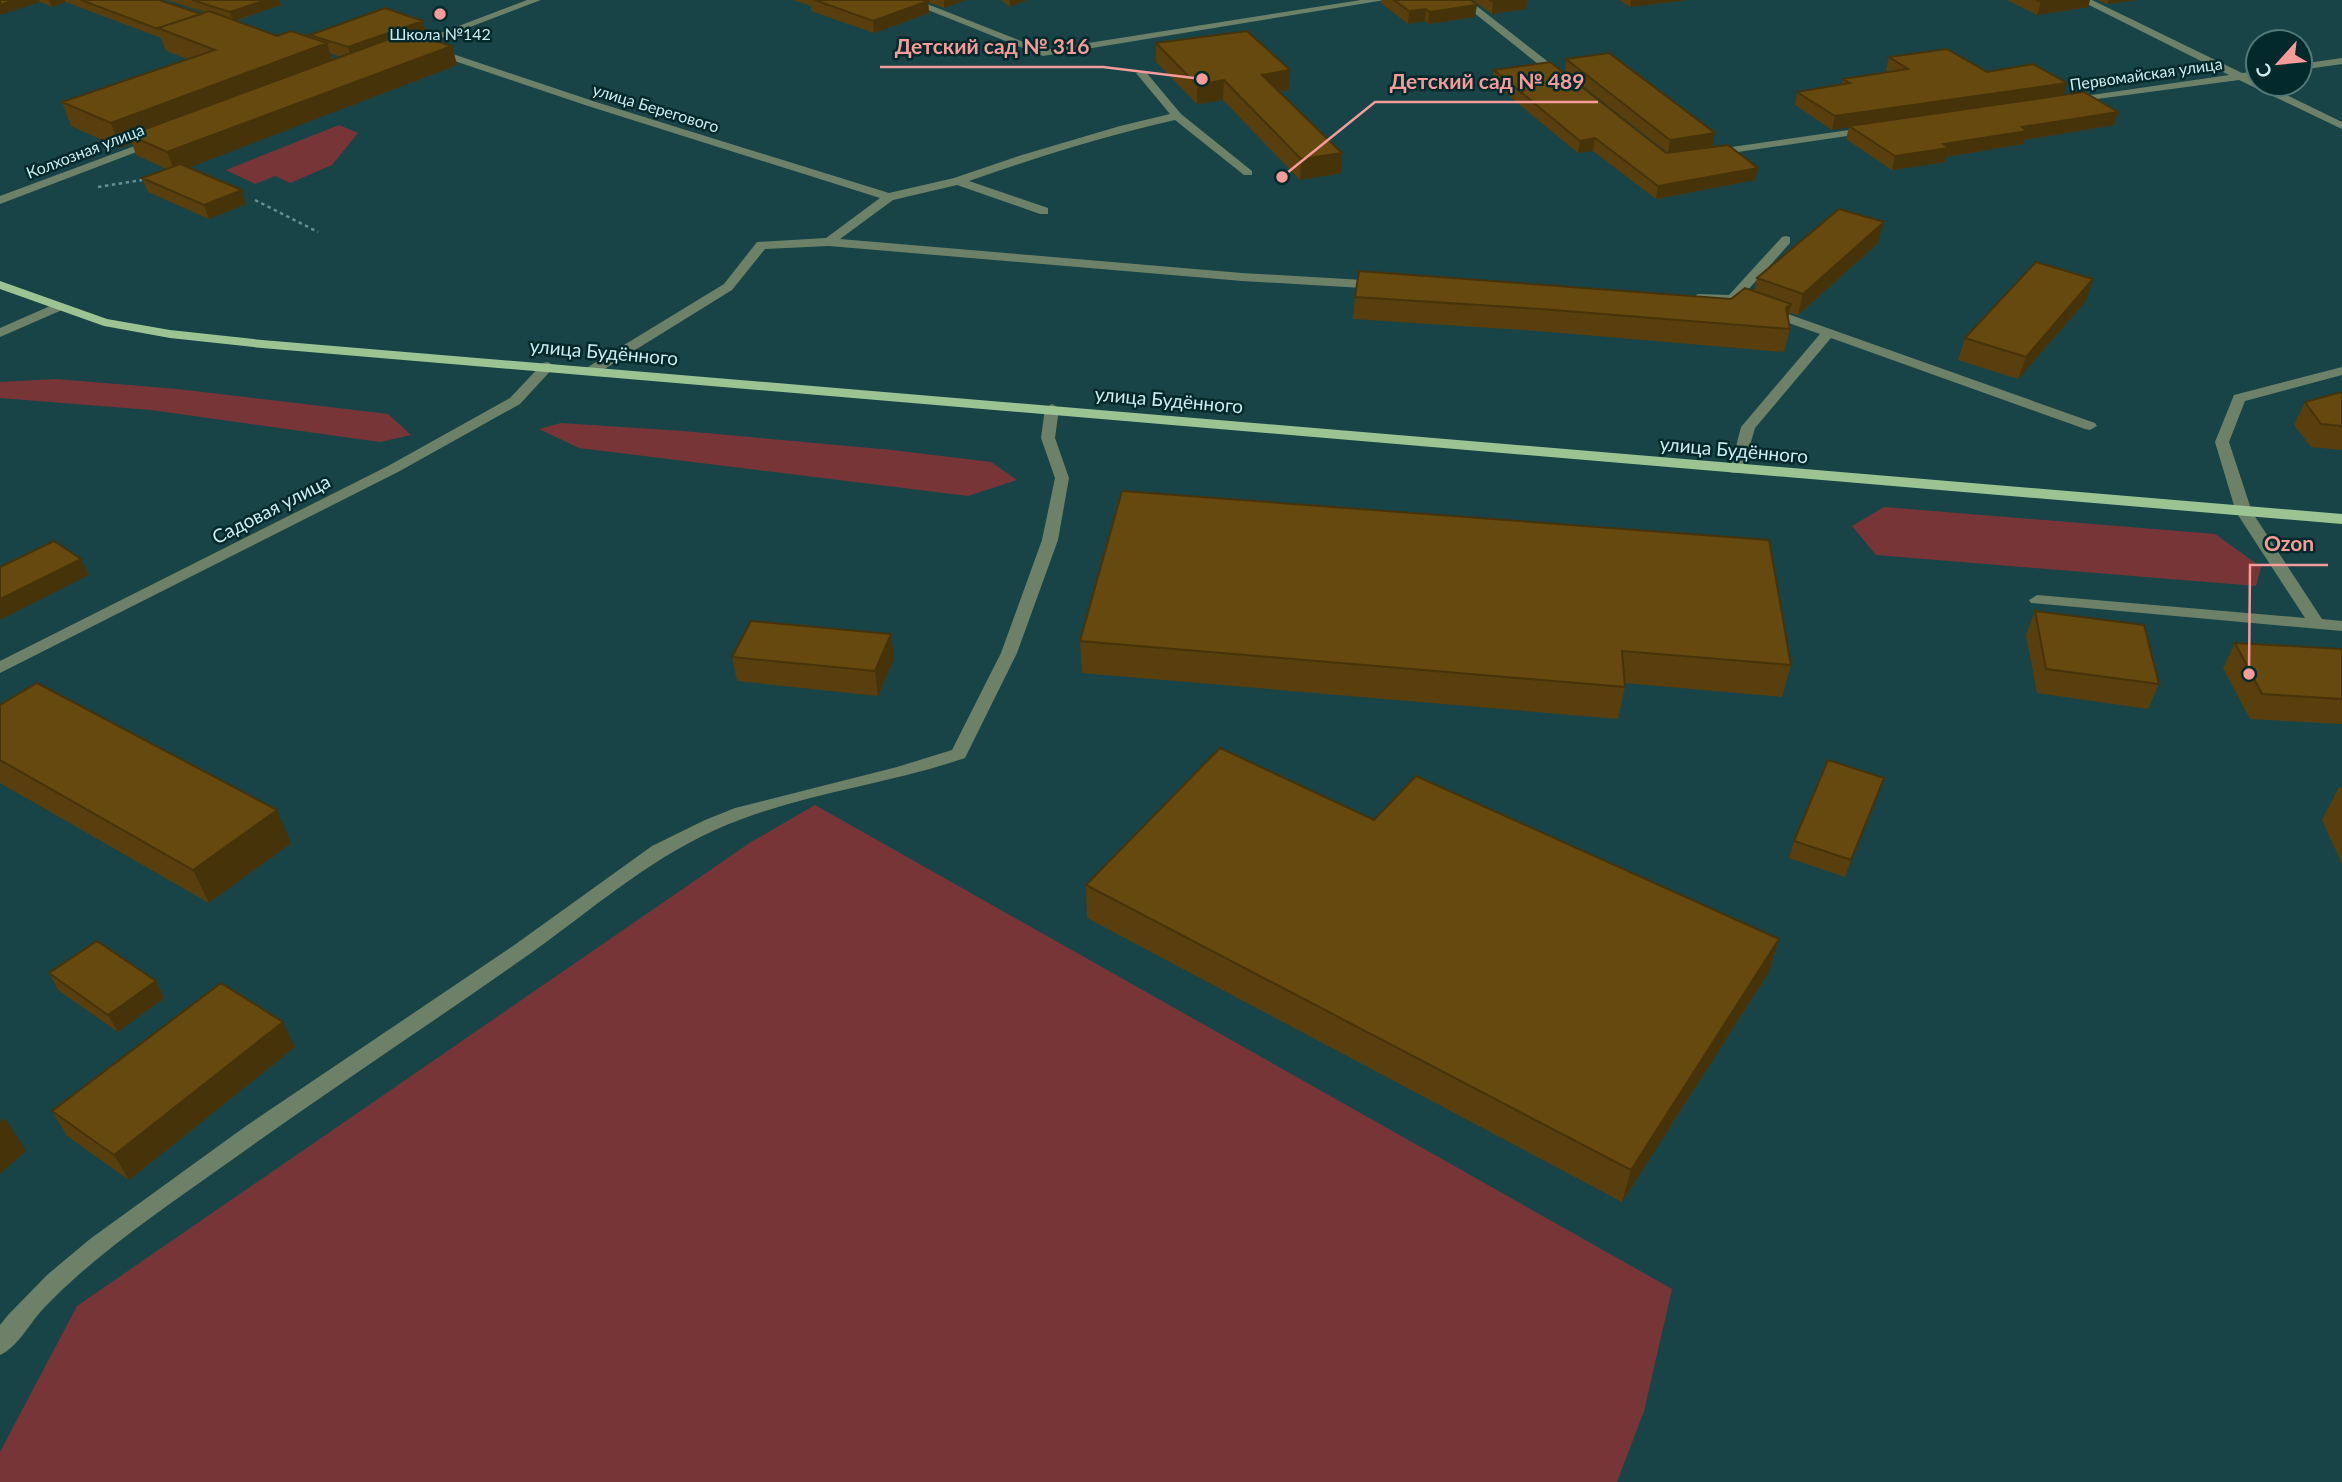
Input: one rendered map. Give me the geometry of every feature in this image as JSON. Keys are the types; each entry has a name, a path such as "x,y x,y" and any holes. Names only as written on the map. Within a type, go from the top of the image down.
{"main road":[{"name":"улица Будённого","path":"0,285 104,322 170,334 1052,408 1737,470 2342,519"}],"street":[{"path":"390,53 536,0"},
{"path":"910,0 1043,53 1380,0"},
{"path":"1463,0 1569,84"},
{"path":"2084,0 2342,126"},
{"name":"улица Берегового","path":"415,45 592,104 889,197"},
{"path":"2314,65 2342,61"},
{"path":"1142,73 1177,116 1248,173"},
{"name":"Первомайская улица","path":"2063,102 2244,76"},
{"path":"829,242 889,197 958,181 1026,157 1124,128 1177,116"},
{"path":"1692,156 1885,128"},
{"name":"Колхозная улица","path":"0,200 124,157 171,135"},
{"path":"958,181 1044,211"},
{"path":"1744,303 1786,240"},
{"path":"593,370 728,287 761,246 829,242 1028,257 1254,279 1393,286"},
{"path":"1683,298 1744,303 2090,426"},
{"path":"0,333 57,307"},
{"path":"1737,470 1748,427 1828,333"},
{"name":"Садовая улица","path":"0,668 393,469 515,401 548,366"},
{"path":"2317,624 2244,512 2222,442 2239,398 2342,371"},
{"path":"0,1344 17,1319 99,1245 260,1126 522,950 645,857 709,825 765,803 917,770 959,754 1009,653 1050,540 1062,478 1048,439 1052,408"},
{"path":"2037,600 2342,626"}],"path":[{"path":"255,200 318,232"}],"shaded area":[{"path":"339,125 358,133 332,165 290,183 275,176 255,184 226,170"},
{"path":"56,379 177,389 388,414 411,435 380,442 151,410 0,398 0,382"},
{"path":"561,423 683,431 991,462 1017,480 968,496 579,448 539,429"},
{"path":"1884,507 2215,534 2261,567 2256,586 1876,555 1852,526"},
{"path":"815,805 1672,1289 1644,1411 1617,1482 0,1482 0,1452 77,1306 751,842"}],"building":[{"path":"0,0 15,0 0,5"},
{"path":"81,0 159,0 201,14 158,29"},
{"path":"192,0 266,0 230,12"},
{"path":"815,0 926,0 928,1 873,21"},
{"path":"1394,0 1471,0 1477,5 1429,12 1426,9 1409,11"},
{"path":"385,8 423,21 348,47 310,35"},
{"path":"209,11 277,36 291,31 327,43 111,123 62,102 215,50 158,28"},
{"path":"1247,31 1290,70 1262,75 1342,153 1301,159 1224,80 1197,85 1156,43"},
{"path":"408,32 452,46 167,152 129,135"},
{"path":"1947,49 1987,72 2033,64 2067,83 1835,116 1797,92 1850,83 1843,79 1908,69 1889,57"},
{"path":"1609,53 1715,133 1670,140 1566,59"},
{"path":"1550,62 1666,153 1728,145 1758,168 1658,186 1595,138 1580,141 1494,70"},
{"path":"2084,92 2118,112 2022,127 2027,131 1943,144 1949,148 1895,156 1849,126"},
{"path":"180,164 242,190 204,205 142,178"},
{"path":"1839,209 1884,222 1803,294 1757,278"},
{"path":"2036,262 2093,279 2026,357 1965,338"},
{"path":"1359,271 1731,299 1745,288 1791,304 1786,308 1790,329 1355,297"},
{"path":"2342,392 2342,426 2321,424 2305,402"},
{"path":"1122,491 1769,540 1791,665 1622,651 1625,687 1080,641"},
{"path":"54,541 81,559 0,599 0,567"},
{"path":"2035,611 2144,625 2159,684 2046,669"},
{"path":"751,621 891,634 875,671 732,657"},
{"path":"2235,643 2342,649 2342,699 2262,694"},
{"path":"37,683 277,810 193,870 0,760 0,705"},
{"path":"1220,748 1374,820 1416,776 1779,939 1631,1170 1086,885"},
{"path":"1828,760 1884,778 1851,860 1794,841"},
{"path":"97,941 156,981 108,1015 49,973"},
{"path":"221,983 283,1022 114,1155 52,1111"}],"place":[{"name":"Школа №142","path":"440,14"},
{"name":"Детский сад № 316","path":"1202,79"},
{"name":"Детский сад № 489","path":"1282,177"},
{"name":"Ozon","path":"2249,674"}]}
